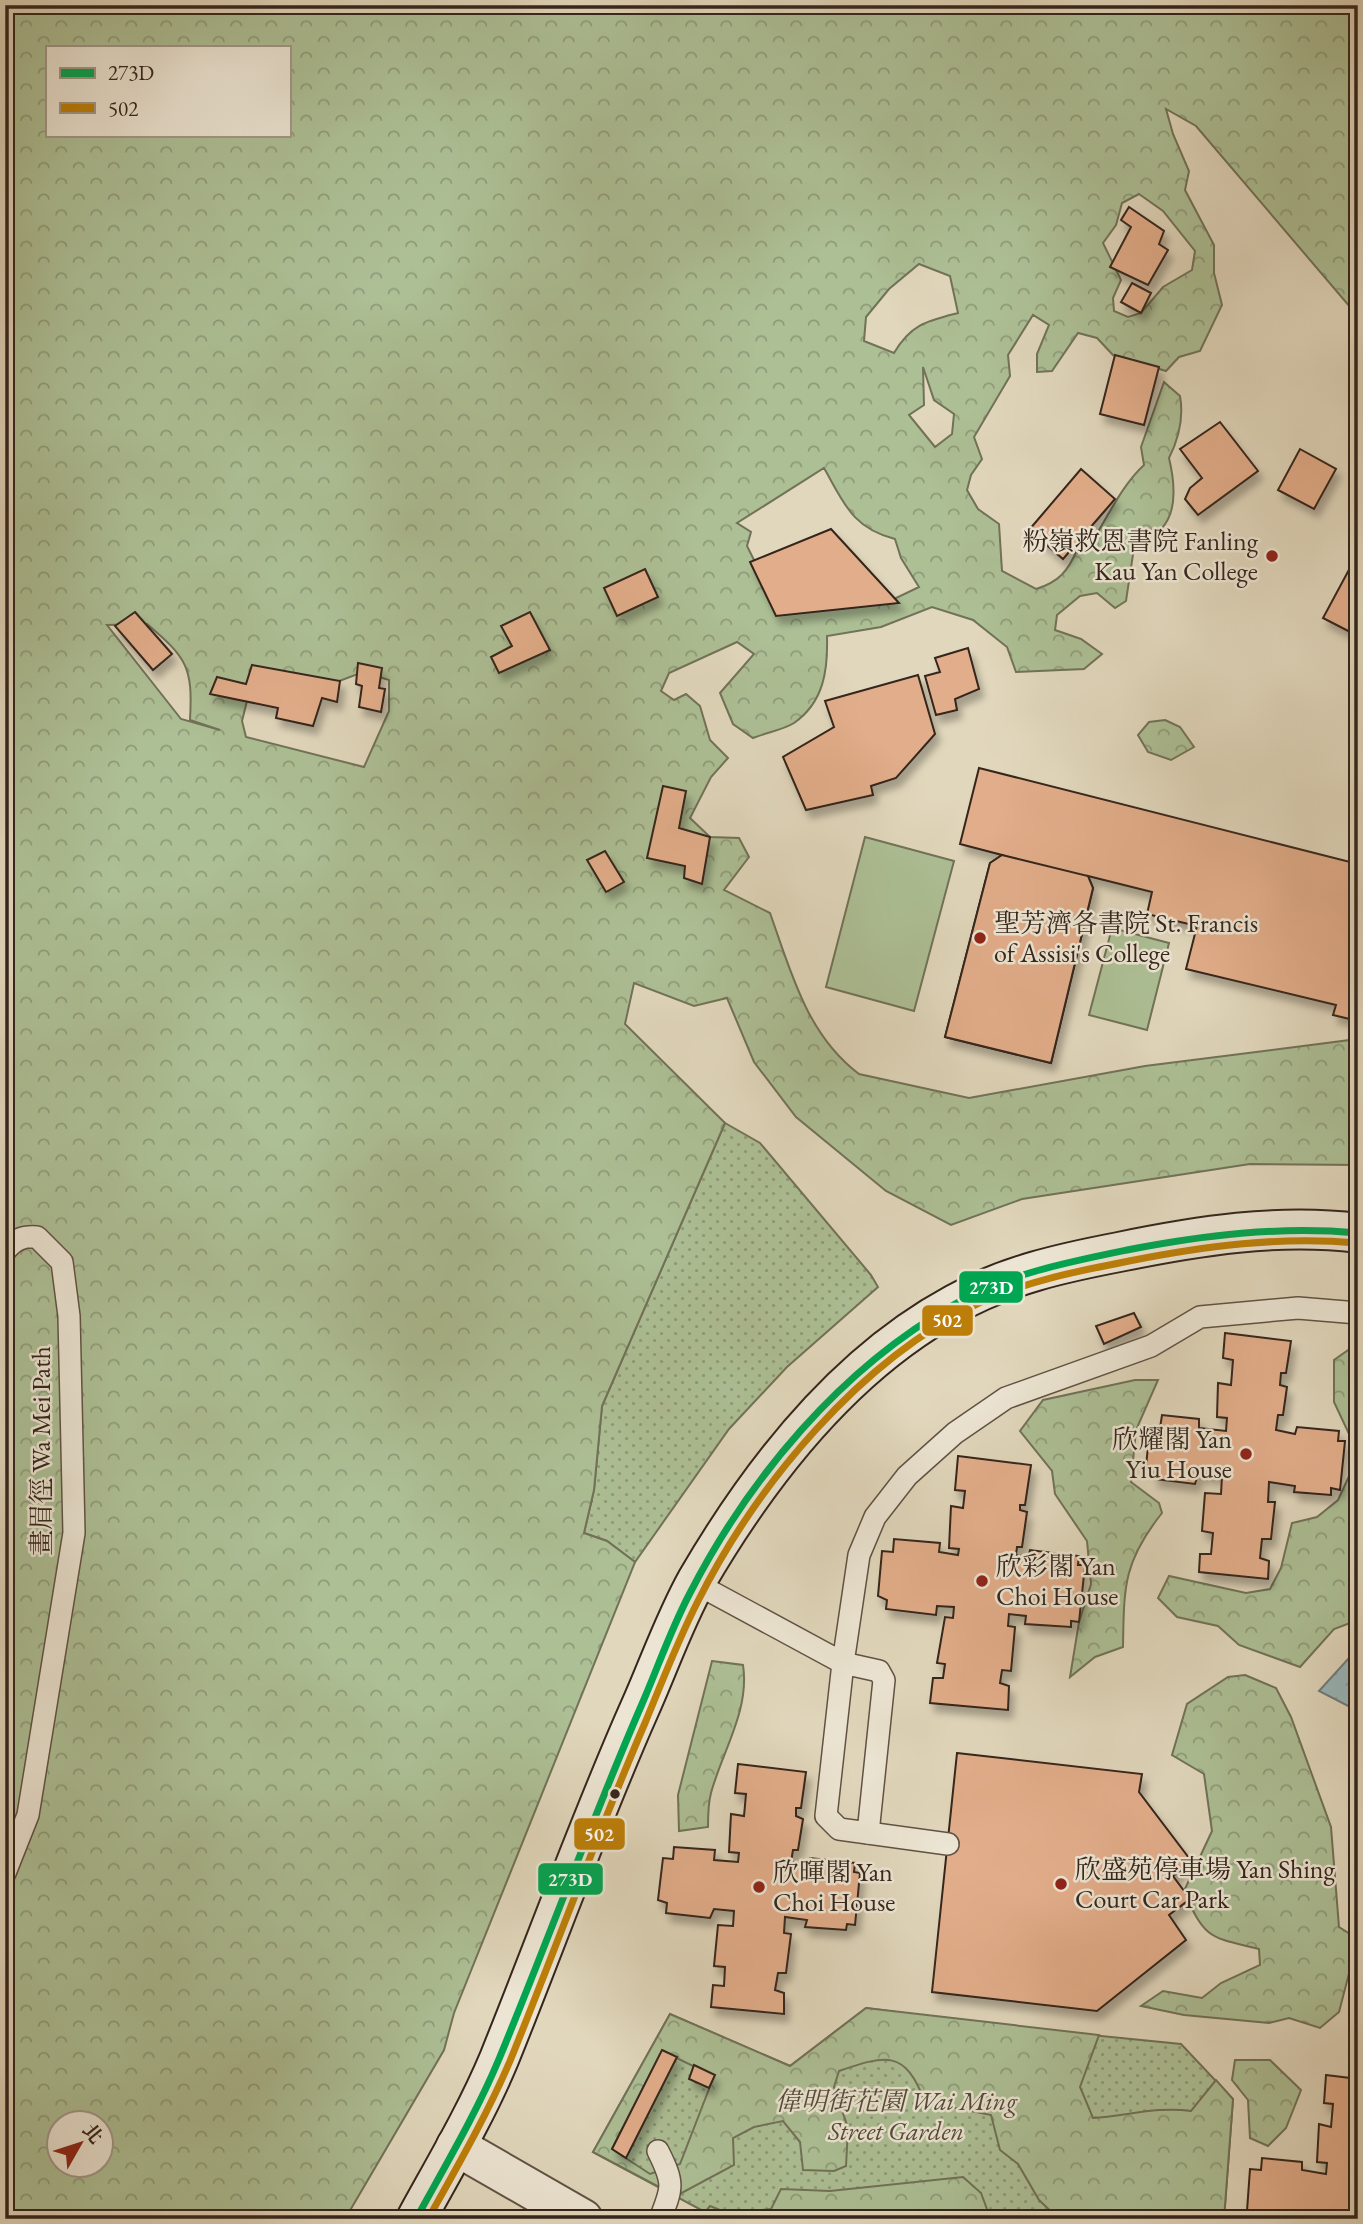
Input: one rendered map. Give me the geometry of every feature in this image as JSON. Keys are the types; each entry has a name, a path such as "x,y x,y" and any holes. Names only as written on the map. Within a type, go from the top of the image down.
{"street":[{"path":"416,2219 497,2063 598,1803 695,1583 741,1509 845,1383 894,1344 953,1305 1001,1282 1047,1266 1173,1241 1240,1231 1358,1233"},
{"path":"456,2146 583,2219"}],"lane":[{"name":"畫眉徑 Wa Mei Path","path":"5,1251 13,1241 24,1236 37,1237 62,1262 69,1316 74,1533 28,1815 5,1873"},
{"path":"948,1844 839,1829 826,1816 843,1663 859,1555 874,1517 907,1476 955,1433 1006,1398 1151,1346 1200,1317 1298,1308 1358,1314"},
{"path":"695,1583 843,1663 879,1671 884,1680 868,1833"},
{"path":"658,2151 672,2180 672,2189 660,2219"}],"green space":[{"path":"5,5 1358,5 1358,298 1350,307 1196,126 1166,109 1173,134 1189,171 1185,190 1214,245 1214,273 1222,305 1200,351 1179,357 1166,371 1113,355 1097,338 1078,333 1052,371 1037,372 1037,354 1049,325 1033,315 1008,355 1010,376 974,437 982,459 971,475 967,490 978,509 999,524 1002,571 1036,589 1057,579 1066,570 1077,550 1089,546 1121,493 1144,465 1141,447 1164,382 1180,396 1180,428 1169,458 1174,495 1171,513 1161,529 1135,541 1126,601 1115,608 1097,593 1080,596 1057,615 1055,630 1081,639 1102,654 1084,669 1016,672 1007,647 973,620 932,607 881,627 827,636 825,673 812,705 794,723 753,738 733,724 720,693 754,654 737,642 669,673 661,691 674,700 686,694 700,706 710,740 728,758 711,777 690,818 710,837 739,838 749,857 724,890 770,913 794,980 814,1021 826,1041 859,1074 969,1098 1145,1066 1358,1039 1358,1165 1250,1164 1022,1199 951,1225 886,1191 796,1117 754,1062 727,998 694,1006 634,983 625,1024 725,1123 602,1406 594,1490 584,1533 607,1541 635,1562 454,2013 444,2050 345,2219 5,2219","holes":["1139,194 1163,211 1195,251 1192,270 1163,287 1141,313 1128,317 1114,311 1113,298 1121,280 1103,243 1116,225 1122,203","919,264 950,276 958,313 921,325 900,343 894,353 864,341 866,317 889,289","923,367 934,400 954,414 952,434 935,447 909,415 924,405","824,468 844,503 859,521 880,534 895,539 901,558 919,587 890,601 761,574 747,546 751,532 737,523","147,624 171,646 185,665 190,687 190,720 220,730 181,719 107,625","363,672 389,680 389,711 364,767 246,737 242,721 249,693 326,686"]},
{"path":"1165,720 1180,727 1194,747 1171,760 1148,752 1138,735 1149,722"},
{"path":"865,837 954,861 914,1011 826,987"},
{"path":"1112,928 1169,943 1147,1030 1089,1015"},
{"path":"725,1123 760,1143 871,1275 878,1287 787,1367 729,1429 635,1562 607,1541 584,1533 594,1490 602,1406"},
{"path":"1351,1348 1358,1349 1358,1620 1334,1629 1300,1667 1239,1645 1218,1626 1177,1617 1158,1598 1169,1576 1246,1593 1270,1589 1281,1568 1292,1523 1317,1517 1338,1500 1351,1472 1350,1436 1334,1402 1334,1360"},
{"path":"1135,1380 1158,1380 1136,1430 1131,1482 1159,1503 1162,1513 1140,1546 1128,1576 1123,1647 1095,1657 1070,1677 1079,1622 1091,1584 1087,1541 1055,1494 1052,1471 1020,1431 1043,1400"},
{"path":"712,1661 743,1665 744,1682 739,1714 711,1793 708,1827 679,1831 678,1795"},
{"path":"1245,1675 1276,1688 1291,1717 1331,1827 1339,1927 1358,1939 1339,2012 1320,2028 1289,2018 1269,2023 1184,2015 1141,2006 1163,1991 1202,1998 1221,1983 1260,1965 1259,1949 1219,1938 1204,1928 1184,1891 1212,1831 1204,1774 1172,1755 1187,1704 1228,1677"},
{"name":"偉明街花園 Wai Ming Street Garden","path":"866,2008 1011,2027 1181,2044 1233,2099 1224,2219 718,2219 593,2152 670,2014 790,2066"},
{"path":"866,2008 1099,2035 1080,2087 1093,2118 1154,2110 1191,2111 1216,2080 1233,2099 1224,2219 1059,2219 1039,2200 1018,2164 1000,2150 991,2115 925,2102 910,2073 892,2061 869,2062 839,2071 834,2087 848,2128 846,2166 834,2171 803,2170 800,2142 783,2121 754,2127 733,2138 734,2165 676,2196 593,2152 670,2014 790,2066","holes":["662,2051 714,2076 680,2164 650,2174 612,2149"]},
{"path":"1235,2060 1270,2060 1301,2090 1286,2128 1268,2146 1250,2138 1248,2100 1232,2080"},
{"path":"963,2177 981,2193 988,2212 973,2219 718,2219 705,2212 710,2206 730,2214 771,2209 781,2189 830,2191"}],"water":[{"path":"1358,1648 1358,1711 1319,1691"}],"building":[{"path":"1129,207 1164,231 1159,244 1168,250 1148,285 1110,267 1131,227 1121,220"},
{"path":"1132,283 1151,293 1141,313 1121,302"},
{"path":"1115,355 1159,367 1144,425 1100,414"},
{"path":"1220,422 1258,471 1198,515 1185,499 1190,488 1202,478 1180,449"},
{"path":"1300,449 1336,469 1314,509 1278,490"},
{"path":"1081,469 1115,499 1063,559 1029,530"},
{"path":"831,529 899,603 776,616 750,562"},
{"path":"1358,553 1358,636 1323,618"},
{"path":"645,569 658,597 617,616 604,588"},
{"path":"135,612 172,654 153,670 115,626"},
{"path":"530,612 550,650 499,673 491,657 512,646 501,626"},
{"path":"968,648 979,689 955,699 957,710 936,715 925,676 940,672 935,658"},
{"path":"358,663 382,668 379,688 385,689 381,712 359,707 362,686 356,684"},
{"path":"252,665 340,681 337,702 322,698 313,726 276,718 278,708 210,694 217,677 246,684"},
{"path":"918,675 935,734 896,778 871,786 873,795 806,810 783,757 834,727 825,701"},
{"path":"979,768 1358,864 1358,1021 1333,1015 1336,1005 1186,969 1197,926 1147,914 1152,892 1088,876 1093,888 1051,1063 945,1037 990,863 1002,855 960,844"},
{"path":"663,786 686,791 679,828 710,837 702,884 684,878 685,866 647,858"},
{"path":"605,851 624,882 606,892 587,860"},
{"path":"1002,855 1088,876 1093,888 1051,1063 945,1037 990,863"},
{"path":"1134,1313 1141,1327 1104,1344 1096,1326"},
{"name":"欣耀閣 Yan Yiu House","path":"1225,1333 1291,1341 1286,1373 1281,1373 1280,1385 1287,1387 1283,1415 1278,1415 1276,1430 1295,1434 1297,1427 1339,1431 1338,1441 1345,1441 1340,1490 1331,1488 1331,1495 1294,1492 1295,1486 1269,1482 1268,1502 1275,1502 1271,1539 1262,1539 1260,1558 1269,1561 1268,1579 1199,1572 1200,1554 1211,1554 1213,1533 1202,1531 1205,1493 1221,1494 1222,1476 1198,1474 1195,1484 1154,1479 1155,1469 1146,1466 1150,1427 1160,1428 1162,1415 1199,1419 1199,1428 1226,1431 1227,1418 1217,1417 1218,1383 1231,1385 1233,1360 1223,1358"},
{"name":"欣彩閣 Yan Choi House","path":"958,1456 1031,1465 1025,1505 1020,1505 1020,1510 1027,1512 1022,1547 1017,1547 1016,1555 1028,1557 1030,1550 1079,1556 1078,1565 1085,1565 1079,1622 1071,1621 1071,1627 1025,1624 1026,1616 1009,1614 1008,1626 1015,1627 1011,1671 1002,1670 1000,1683 1009,1686 1008,1710 930,1703 933,1678 943,1678 945,1664 937,1663 945,1617 953,1618 954,1607 937,1606 936,1615 886,1609 887,1600 878,1596 882,1551 893,1552 894,1539 940,1543 939,1552 958,1555 959,1549 949,1548 951,1506 963,1508 965,1491 955,1490"},
{"name":"欣盛苑停車場 Yan Shing Court Car Park","path":"957,1753 1142,1774 1139,1792 1192,1862 1173,1876 1190,1899 1169,1915 1186,1940 1097,2011 932,1992"},
{"name":"欣暉閣 Yan Choi House","path":"738,1764 806,1772 801,1808 796,1808 796,1816 803,1819 798,1850 793,1850 791,1862 808,1865 810,1858 855,1863 854,1872 860,1873 855,1925 847,1924 846,1930 805,1927 807,1920 785,1917 784,1933 791,1934 786,1973 778,1973 775,1990 784,1993 784,2014 711,2007 713,1985 724,1986 725,1967 714,1966 718,1925 733,1926 734,1911 714,1909 710,1918 666,1913 667,1903 658,1900 663,1858 673,1859 674,1847 715,1850 714,1860 738,1862 739,1853 729,1852 731,1814 744,1816 746,1794 735,1793"},
{"path":"662,2050 677,2057 626,2158 612,2149"},
{"path":"694,2065 715,2075 709,2088 689,2079"},
{"path":"1326,2075 1358,2079 1358,2219 1255,2219 1255,2214 1247,2211 1250,2169 1261,2170 1262,2158 1302,2162 1302,2170 1326,2174 1327,2163 1317,2162 1319,2124 1331,2127 1333,2104 1324,2103"}],"transit line":[{"name":"273D","path":"416,2219 470,2120 499,2059 605,1792 683,1607 740,1508 802,1429 837,1393 913,1330 955,1304 1017,1277 1061,1264 1213,1236 1270,1231 1358,1233"},
{"name":"502","path":"428,2219 482,2121 510,2061 610,1807 691,1616 722,1557 750,1513 781,1470 853,1391 893,1357 935,1327 997,1295 1052,1278 1214,1247 1300,1241 1357,1243"}],"place":[{"name":"粉嶺救恩書院 Fanling Kau Yan College","path":"1272,556"},
{"name":"聖芳濟各書院 St. Francis of Assisi's College","path":"980,938"},
{"name":"欣耀閣 Yan Yiu House","path":"1246,1454"},
{"name":"欣彩閣 Yan Choi House","path":"982,1581"},
{"name":"欣盛苑停車場 Yan Shing Court Car Park","path":"1061,1884"},
{"name":"欣暉閣 Yan Choi House","path":"759,1887"}]}
